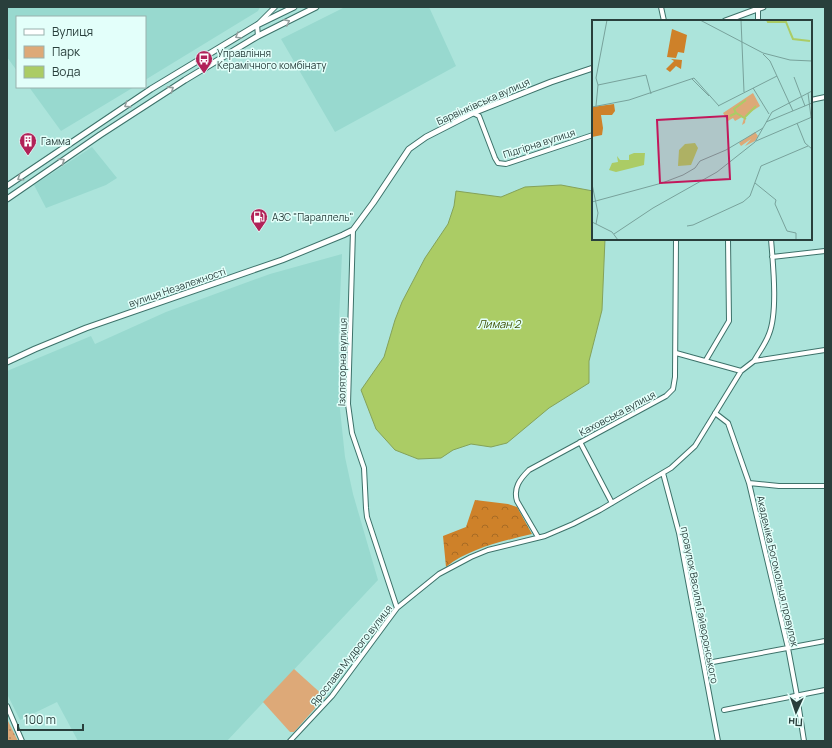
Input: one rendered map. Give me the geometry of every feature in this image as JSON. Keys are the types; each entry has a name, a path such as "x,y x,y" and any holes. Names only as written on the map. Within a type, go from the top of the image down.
{"street":[{"path":"257,25 275,7"},
{"path":"7,186 151,89 257,25 294,7"},
{"path":"7,199 100,135 185,80 258,36 316,7"},
{"path":"661,7 664,20"},
{"path":"728,20 760,8 758,20"},
{"path":"257,25 258,36"},
{"name":"Барвінківська вулиця","path":"353,230 373,203 409,148 426,137 473,113 551,82 592,68"},
{"path":"812,100 825,97"},
{"name":"Підгірна вулиця","path":"473,113 478,116 493,153 498,163 501,164 506,164 592,135"},
{"name":"вулиця Незалежності","path":"7,362 34,349 86,328 282,260 330,242 353,230"},
{"name":"Ізоляторна вулиця","path":"353,230 348,404 356,446 364,468 367,517 397,608"},
{"name":"Каховська вулиця","path":"538,537 517,501 516,496 518,483 522,477 529,470 666,396 673,389 676,353 676,240"},
{"path":"706,360 729,321 728,240"},
{"path":"754,361 769,335 774,312 771,240"},
{"path":"772,258 825,251"},
{"name":"Ярослава Мудрого вулиця","path":"290,741 332,696 397,608 440,574 471,557 488,550 552,533 573,524 663,473 680,461 695,446 741,370 754,361 825,350"},
{"path":"676,353 741,370"},
{"name":"Академіка Богомольця провулок","path":"715,413 728,423 749,483 788,648 804,741"},
{"path":"580,442 612,503"},
{"name":"провулок Василя Гайворонського","path":"663,473 679,534 718,741"},
{"path":"749,483 779,486 825,486"},
{"path":"713,662 825,641"},
{"path":"724,710 825,690"},
{"path":"7,706 22,741"}],"shaded area":[{"path":"7,7 260,7 258,11 146,79 146,16 16,16 16,70 7,57"},
{"path":"345,7 429,7 456,66 335,132 281,39"},
{"path":"30,88 132,88 61,131"},
{"path":"92,147 117,178 106,185 46,208 34,185"},
{"path":"342,254 338,342 339,400 345,457 353,494 378,580 227,741 78,741 57,702 20,720 7,694 7,371 91,336 95,344 166,312 270,274"}],"green space":[{"path":"475,500 508,504 517,507 532,534 476,550 455,560 446,567 443,536 466,527"},
{"path":"294,669 325,697 294,732 290,732 263,702"},
{"path":"7,719 18,741 7,741"}],"water":[{"name":"Лиман 2","path":"561,185 592,191 592,240 605,240 602,310 589,361 589,383 549,408 507,443 491,447 471,444 453,450 441,458 418,459 395,450 376,429 361,390 384,357 402,302 425,258 448,224 454,206 456,191 501,197 525,187"}],"place":[{"name":"Управління Керамічного комбінату","path":"204,74"},
{"name":"Гамма","path":"28,156"},
{"name":"АЗС \"Параллель\"","path":"259,232"}]}
